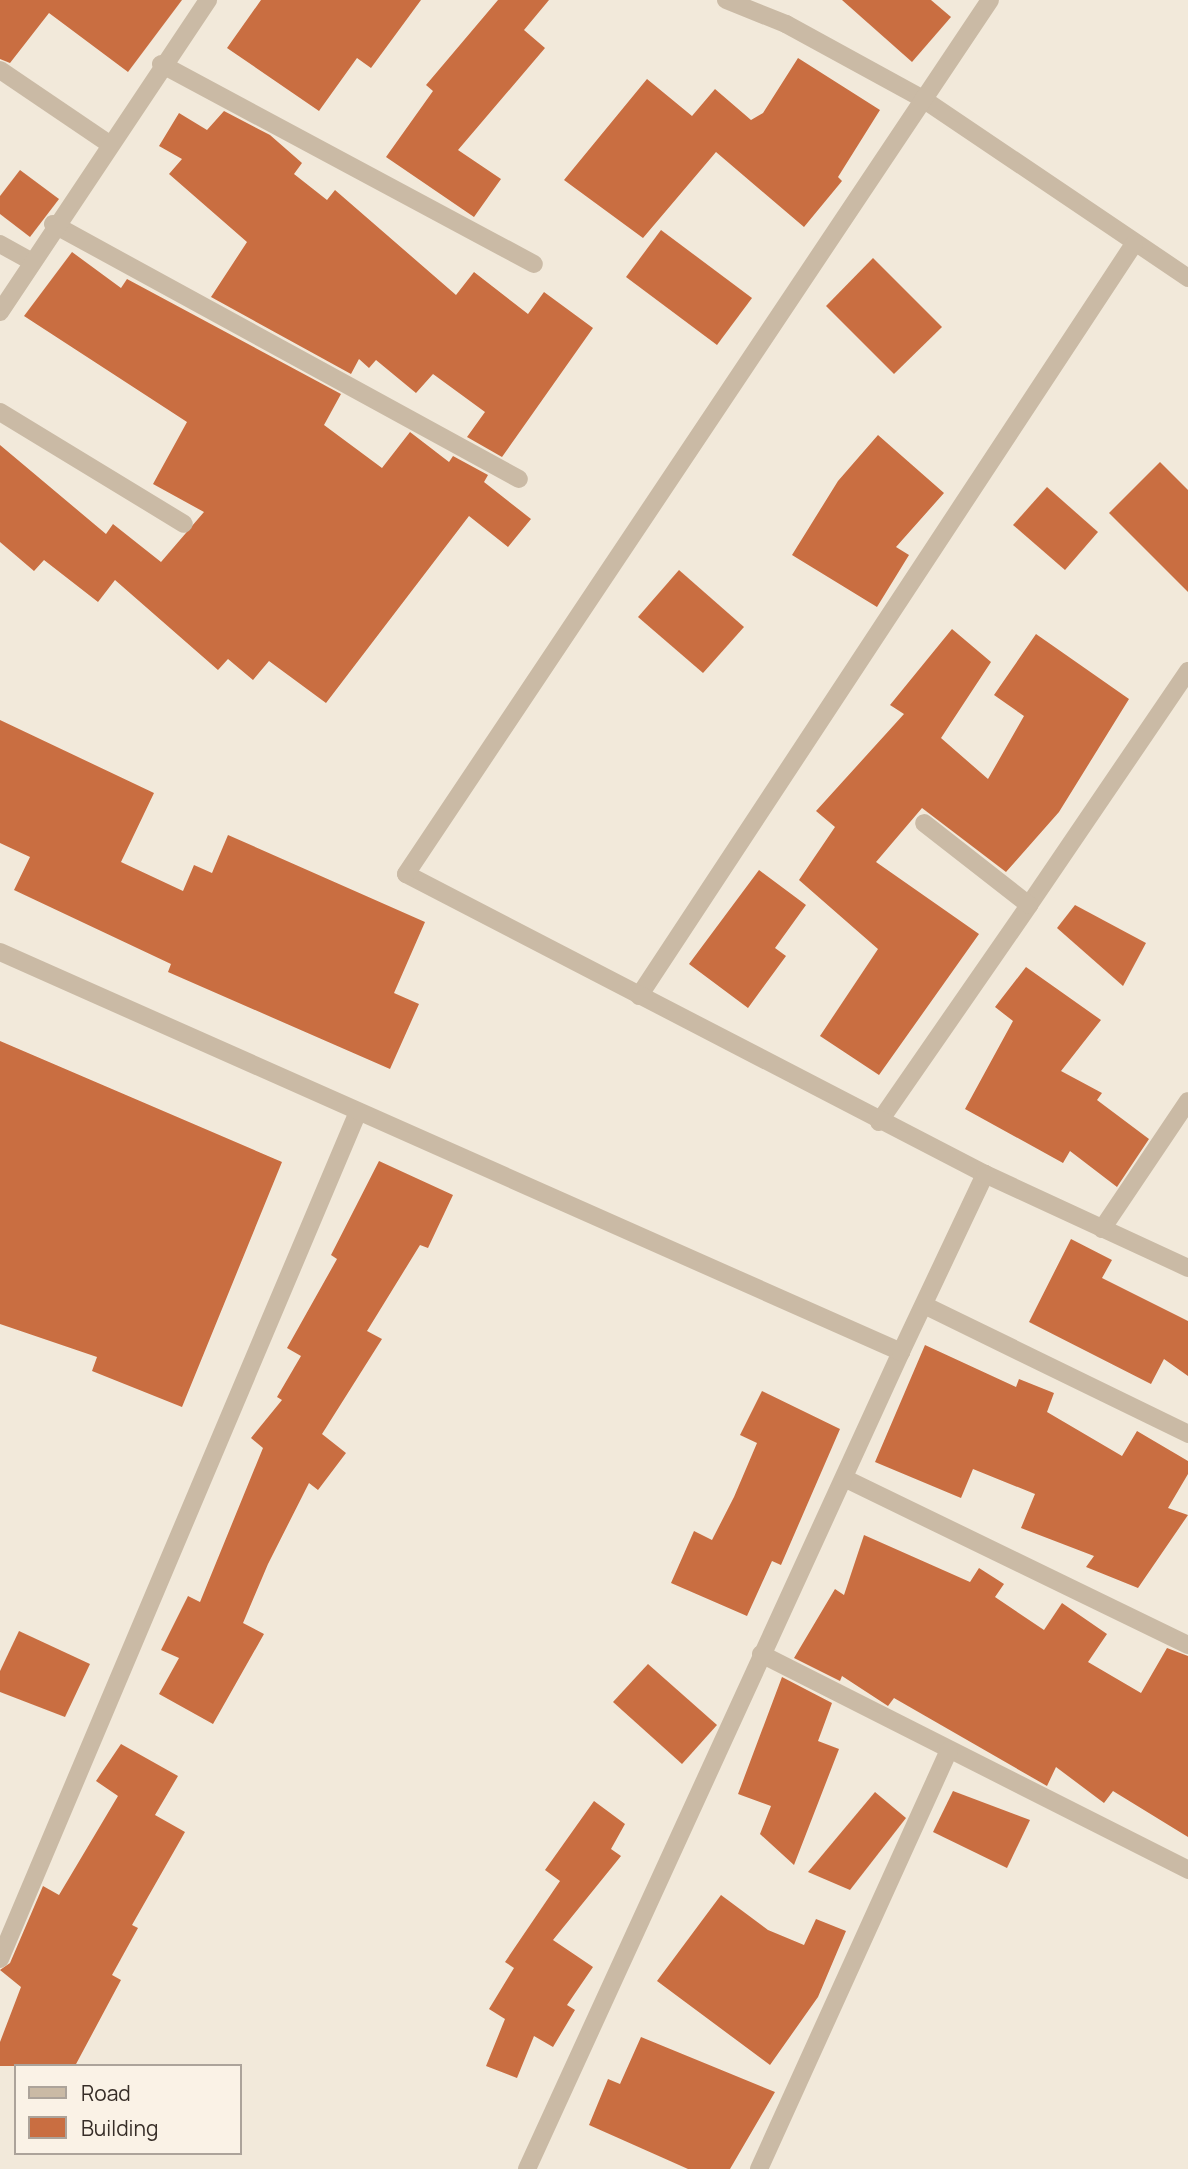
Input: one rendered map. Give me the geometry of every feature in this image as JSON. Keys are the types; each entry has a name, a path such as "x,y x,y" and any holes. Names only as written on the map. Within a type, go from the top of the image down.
{"street":[{"path":"0,312 53,224 161,64 208,0"},
{"path":"726,0 786,24 923,99 1188,278"},
{"path":"990,0 406,874 879,1122 1188,1268"},
{"path":"161,64 534,264"},
{"path":"0,70 108,144"},
{"path":"53,224 519,479"},
{"path":"0,244 29,260"},
{"path":"639,996 1134,244"},
{"path":"0,412 184,524"},
{"path":"879,1122 1188,671"},
{"path":"924,823 1029,905"},
{"path":"0,951 901,1352"},
{"path":"1102,1229 1188,1101"},
{"path":"1,1954 358,1112"},
{"path":"527,2169 761,1654 846,1479 901,1352 926,1306 985,1174"},
{"path":"926,1306 1188,1434"},
{"path":"846,1479 1188,1645"},
{"path":"761,1654 1188,1870"},
{"path":"759,2169 949,1750"}],"building":[{"path":"0,0 182,0 128,72 49,13 10,63 0,59"},
{"path":"261,0 421,0 371,68 357,58 319,111 227,48"},
{"path":"498,0 549,0 524,30 545,48 458,150 501,179 474,217 386,157 433,91 426,85"},
{"path":"842,0 931,0 951,17 912,62"},
{"path":"798,58 880,110 838,177 842,181 804,227 716,152 643,238 564,180 647,79 692,116 715,89 751,120 763,113"},
{"path":"224,111 270,135 302,163 294,174 327,200 335,190 456,295 474,272 528,314 544,292 593,328 502,457 467,437 485,412 433,374 416,393 376,360 369,368 359,359 351,374 211,297 247,242 169,174 182,159 159,146 179,113 207,130"},
{"path":"20,170 59,199 30,237 0,214 0,196"},
{"path":"661,230 752,298 717,345 626,277"},
{"path":"72,252 121,288 127,279 341,394 324,425 382,468 410,432 449,462 453,456 488,475 484,482 531,519 508,547 469,516 326,703 269,661 253,680 228,659 218,670 115,580 98,602 44,560 34,571 0,542 0,445 106,534 113,524 161,562 204,512 153,484 187,422 24,316"},
{"path":"873,258 942,327 894,374 826,306"},
{"path":"878,435 944,493 896,547 909,555 877,607 792,555 838,481"},
{"path":"1160,462 1188,490 1188,592 1109,513"},
{"path":"1047,487 1098,532 1065,570 1013,525"},
{"path":"679,570 744,627 703,673 638,617"},
{"path":"952,629 991,662 941,738 988,779 1024,716 994,695 1036,634 1129,699 1059,812 1006,872 922,808 876,862 979,934 879,1075 820,1036 878,949 799,880 835,827 816,811 904,714 890,705"},
{"path":"0,720 154,793 121,862 183,891 194,865 212,873 228,835 425,922 394,993 419,1004 390,1069 168,972 171,964 14,890 30,857 0,843"},
{"path":"759,870 806,905 775,948 786,956 748,1008 689,964"},
{"path":"1075,905 1146,943 1123,986 1057,928"},
{"path":"1026,967 1101,1020 1061,1071 1102,1093 1097,1100 1149,1139 1117,1187 1070,1151 1063,1163 965,1109 1013,1021 995,1007"},
{"path":"0,1041 282,1162 182,1407 92,1371 97,1357 0,1324"},
{"path":"379,1161 453,1195 428,1248 420,1245 367,1331 382,1339 322,1434 346,1453 318,1490 309,1483 268,1564 243,1623 264,1634 213,1724 159,1694 179,1658 161,1650 188,1596 200,1602 263,1448 251,1438 282,1400 277,1397 301,1356 287,1348 337,1259 331,1255"},
{"path":"1071,1239 1112,1260 1102,1278 1188,1321 1188,1376 1164,1359 1151,1384 1029,1322"},
{"path":"925,1345 1016,1387 1019,1379 1054,1393 1047,1412 1122,1456 1137,1431 1188,1461 1188,1474 1168,1508 1188,1515 1138,1588 1086,1567 1094,1556 1021,1528 1035,1494 973,1469 961,1498 875,1462"},
{"path":"762,1391 840,1429 781,1565 772,1561 747,1616 671,1583 694,1531 712,1540 734,1497 757,1443 740,1435"},
{"path":"864,1535 970,1582 979,1568 1004,1584 995,1597 1044,1630 1062,1603 1107,1634 1088,1662 1141,1693 1167,1648 1188,1656 1188,1837 1113,1791 1104,1803 1056,1767 1047,1786 894,1698 888,1706 842,1676 840,1681 794,1658 835,1589 844,1595"},
{"path":"19,1631 90,1664 65,1717 0,1692 0,1671"},
{"path":"648,1664 717,1725 682,1764 613,1702"},
{"path":"782,1677 832,1703 818,1741 839,1749 794,1865 760,1834 771,1806 738,1794"},
{"path":"121,1744 178,1776 155,1815 185,1832 132,1925 138,1928 112,1975 121,1980 76,2064 0,2066 0,2042 21,1987 0,1970 10,1963 43,1886 59,1895 118,1796 96,1781"},
{"path":"953,1791 1030,1820 1007,1868 933,1832"},
{"path":"875,1792 906,1818 850,1890 808,1872"},
{"path":"594,1801 625,1824 611,1849 621,1856 553,1940 593,1967 567,2005 575,2010 553,2047 534,2036 517,2078 486,2066 505,2019 489,2009 514,1968 505,1962 560,1881 545,1870"},
{"path":"721,1895 768,1930 804,1945 816,1919 846,1931 818,1997 770,2065 657,1981"},
{"path":"641,2037 775,2092 730,2169 688,2169 589,2125 608,2079 620,2084"}]}
